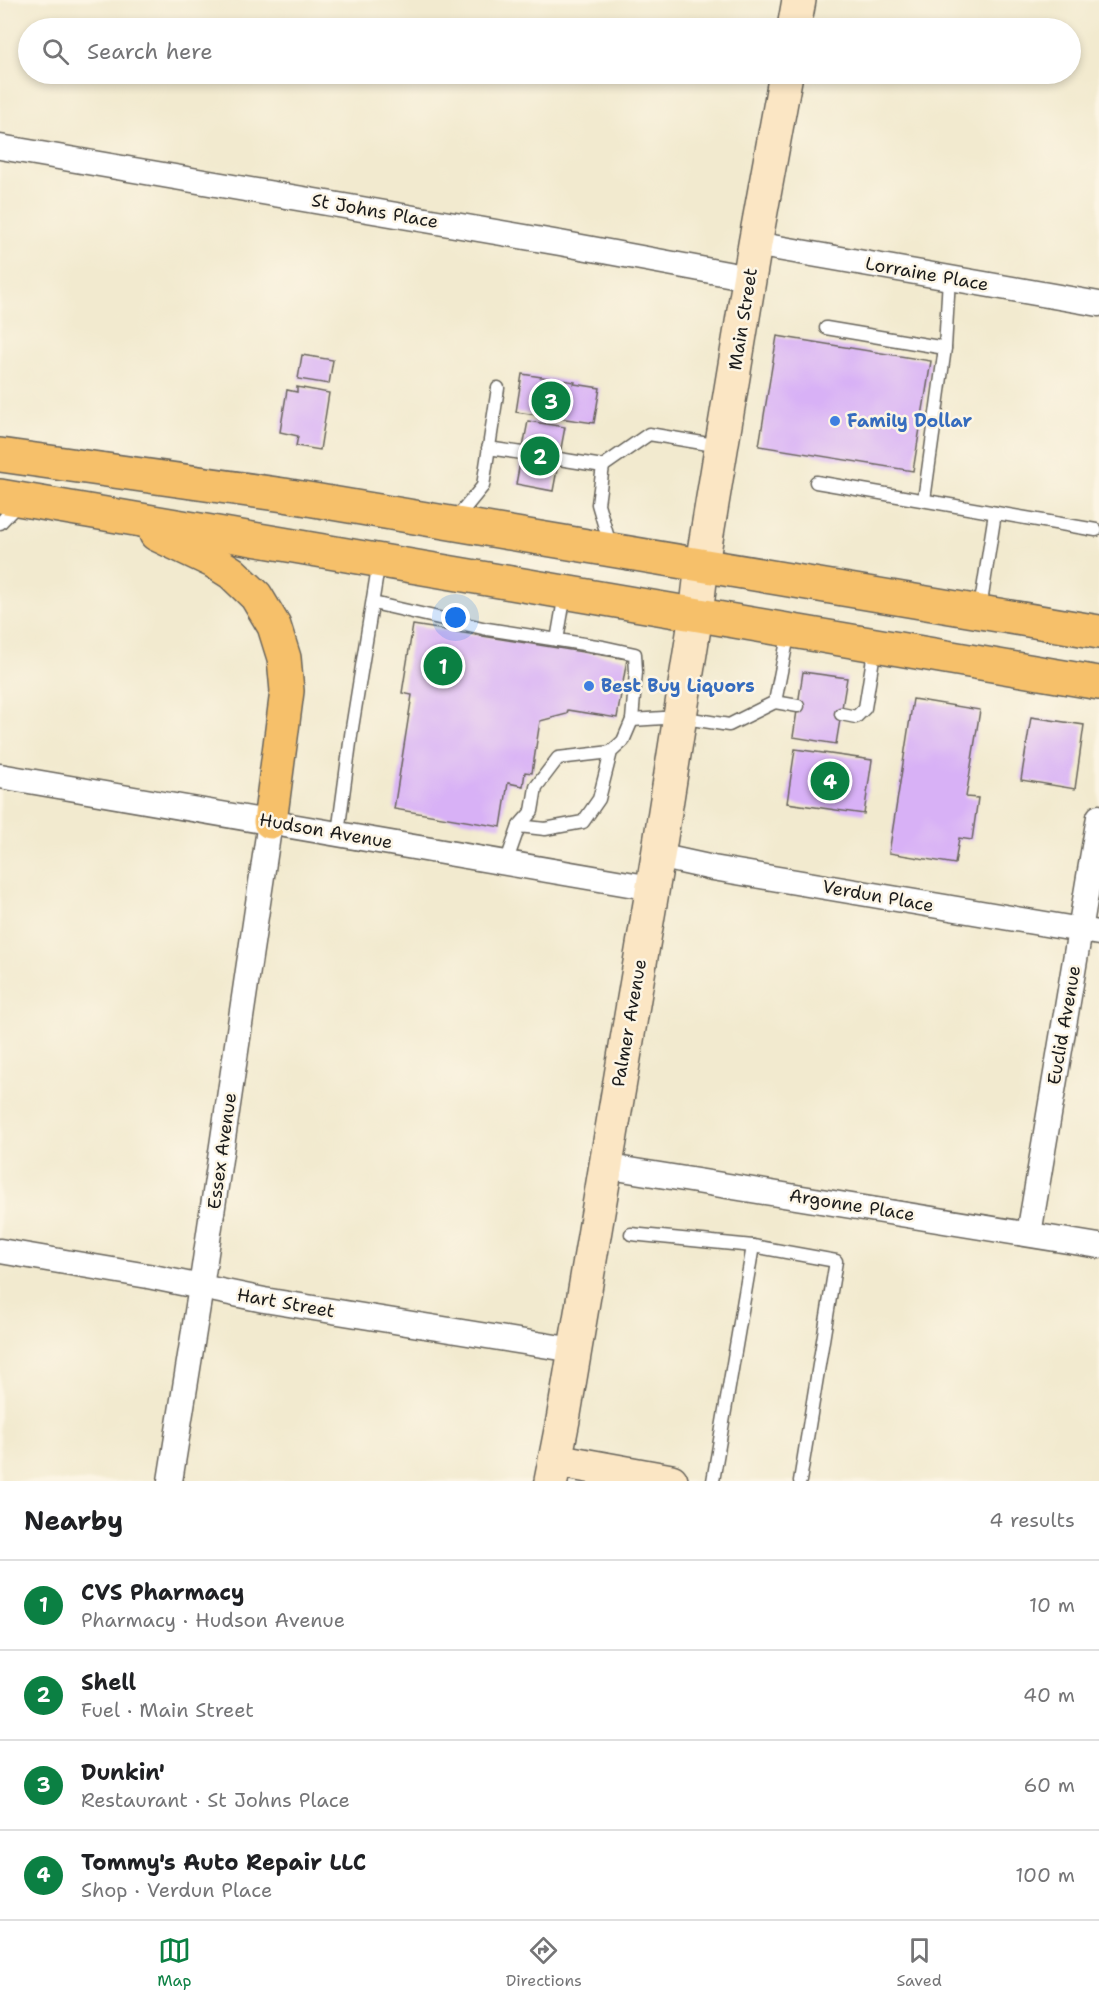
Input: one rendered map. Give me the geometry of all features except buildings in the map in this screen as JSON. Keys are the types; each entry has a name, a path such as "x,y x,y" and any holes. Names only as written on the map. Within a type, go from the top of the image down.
{"highway":[{"path":"0,455 284,495 1099,632"},
{"path":"11,498 1099,683"},
{"path":"114,515 213,561 247,586 268,613 284,658 287,691 270,822"},
{"path":"1064,626 1099,607"}],"street":[{"path":"796,18 799,0"},
{"name":"Main Street","path":"702,564 749,278 784,84"},
{"name":"St Johns Place","path":"0,147 560,243 749,278"},
{"name":"Lorraine Place","path":"755,244 1099,304"},
{"name":"Palmer Avenue","path":"553,1470 658,856 702,564"},
{"name":"Hudson Avenue","path":"0,776 652,888"},
{"name":"Euclid Avenue","path":"1029,1234 1090,932 1099,817"},
{"name":"Essex Avenue","path":"170,1481 270,822"},
{"name":"Verdun Place","path":"658,856 713,868 1090,932"},
{"name":"Argonne Place","path":"604,1166 1099,1246"},
{"name":"Hart Street","path":"0,1251 148,1276 264,1299 574,1350"},
{"path":"553,1470 671,1481"}],"lane":[{"path":"924,500 945,348 949,278"},
{"path":"826,328 945,348"},
{"path":"452,523 483,486 498,388"},
{"path":"559,459 603,466 649,434 722,446"},
{"path":"488,448 522,453"},
{"path":"603,466 598,504 611,549"},
{"path":"816,482 1096,530"},
{"path":"0,523 11,498"},
{"path":"979,611 995,513"},
{"path":"338,833 379,560"},
{"path":"557,640 566,592"},
{"path":"373,603 487,629 635,654 636,672 632,720 623,741 610,752 558,758 536,787 532,811 519,826 506,863"},
{"path":"775,702 789,630"},
{"path":"841,714 856,717 865,708 876,645"},
{"path":"632,720 679,717 729,725 775,702 798,706"},
{"path":"519,826 545,829 583,822 599,799 610,752"},
{"path":"631,1234 753,1246 836,1262 800,1481"},
{"path":"713,1481 753,1246"}],"place":[{"name":"Dunkin'","path":"551,401"},
{"name":"Family Dollar","path":"835,421"},
{"name":"Shell","path":"540,456"},
{"name":"CVS Pharmacy","path":"443,666"},
{"name":"Best Buy Liquors","path":"589,686"},
{"name":"Tommy's Auto Repair LLC","path":"830,781"}]}
